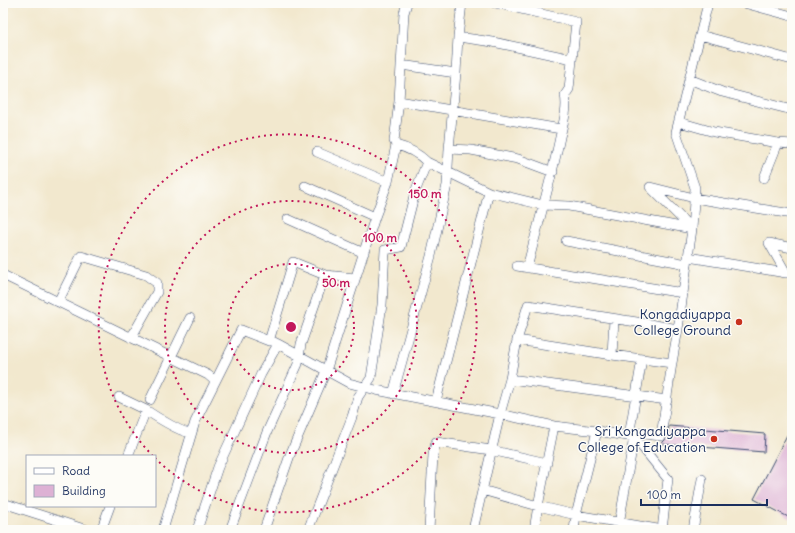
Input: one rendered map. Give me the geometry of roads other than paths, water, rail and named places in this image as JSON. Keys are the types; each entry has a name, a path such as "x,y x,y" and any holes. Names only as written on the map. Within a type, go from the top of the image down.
{"street":[{"path":"264,530 290,455 326,370 375,217 388,182 396,145 394,141 399,100 404,13 406,3"},
{"path":"393,394 431,256 448,185 452,110 462,3"},
{"path":"495,3 576,22 569,89 565,95 566,103 562,129 553,172 527,268"},
{"path":"163,530 195,422 241,330 278,344 349,383 393,394 436,401 554,426 632,436 636,433 661,436 688,261 696,188 676,132 708,3"},
{"path":"744,3 792,16"},
{"path":"700,35 792,60"},
{"path":"458,37 493,42 572,59"},
{"path":"401,65 456,73"},
{"path":"689,79 722,92 792,110"},
{"path":"399,100 562,129"},
{"path":"679,122 714,132 792,144"},
{"path":"764,178 778,143"},
{"path":"396,145 410,150 421,156 427,162 489,192 543,205 569,206 692,229"},
{"path":"449,149 471,150 518,158 553,172"},
{"path":"317,152 388,182"},
{"path":"308,530 352,417 358,397 371,378 382,305 385,250 401,247 414,192 427,162"},
{"path":"305,186 375,217"},
{"path":"692,229 650,187 694,198 792,214"},
{"path":"436,401 489,192"},
{"path":"288,219 364,253"},
{"path":"566,241 688,261 786,273 769,243 792,248"},
{"path":"58,302 81,256 146,275 157,283 157,292 131,338"},
{"path":"269,341 292,262 325,275 355,278"},
{"path":"517,266 683,293"},
{"path":"3,275 208,375 215,381"},
{"path":"230,530 267,432 298,364 301,344 325,275"},
{"path":"473,530 491,450 510,379 517,340 528,305 678,329"},
{"path":"150,400 190,318"},
{"path":"612,355 614,319"},
{"path":"517,340 672,363"},
{"path":"197,530 218,467 261,374 278,344"},
{"path":"619,526 632,436 635,396 642,359"},
{"path":"510,379 667,400"},
{"path":"119,396 184,431 191,432 193,429"},
{"path":"128,455 146,410"},
{"path":"534,530 554,426"},
{"path":"574,530 576,515 597,431"},
{"path":"482,490 538,506 619,526 658,530 668,479 632,436"},
{"path":"429,530 433,455 436,442 491,450 547,463"},
{"path":"693,530 702,479"},
{"path":"3,503 87,530"},
{"path":"99,530 103,525 110,507"}],"place":[{"name":"Kongadiyappa College Ground","path":"739,322"},
{"name":"Sri Kongadiyappa College of Education","path":"714,439"}]}
